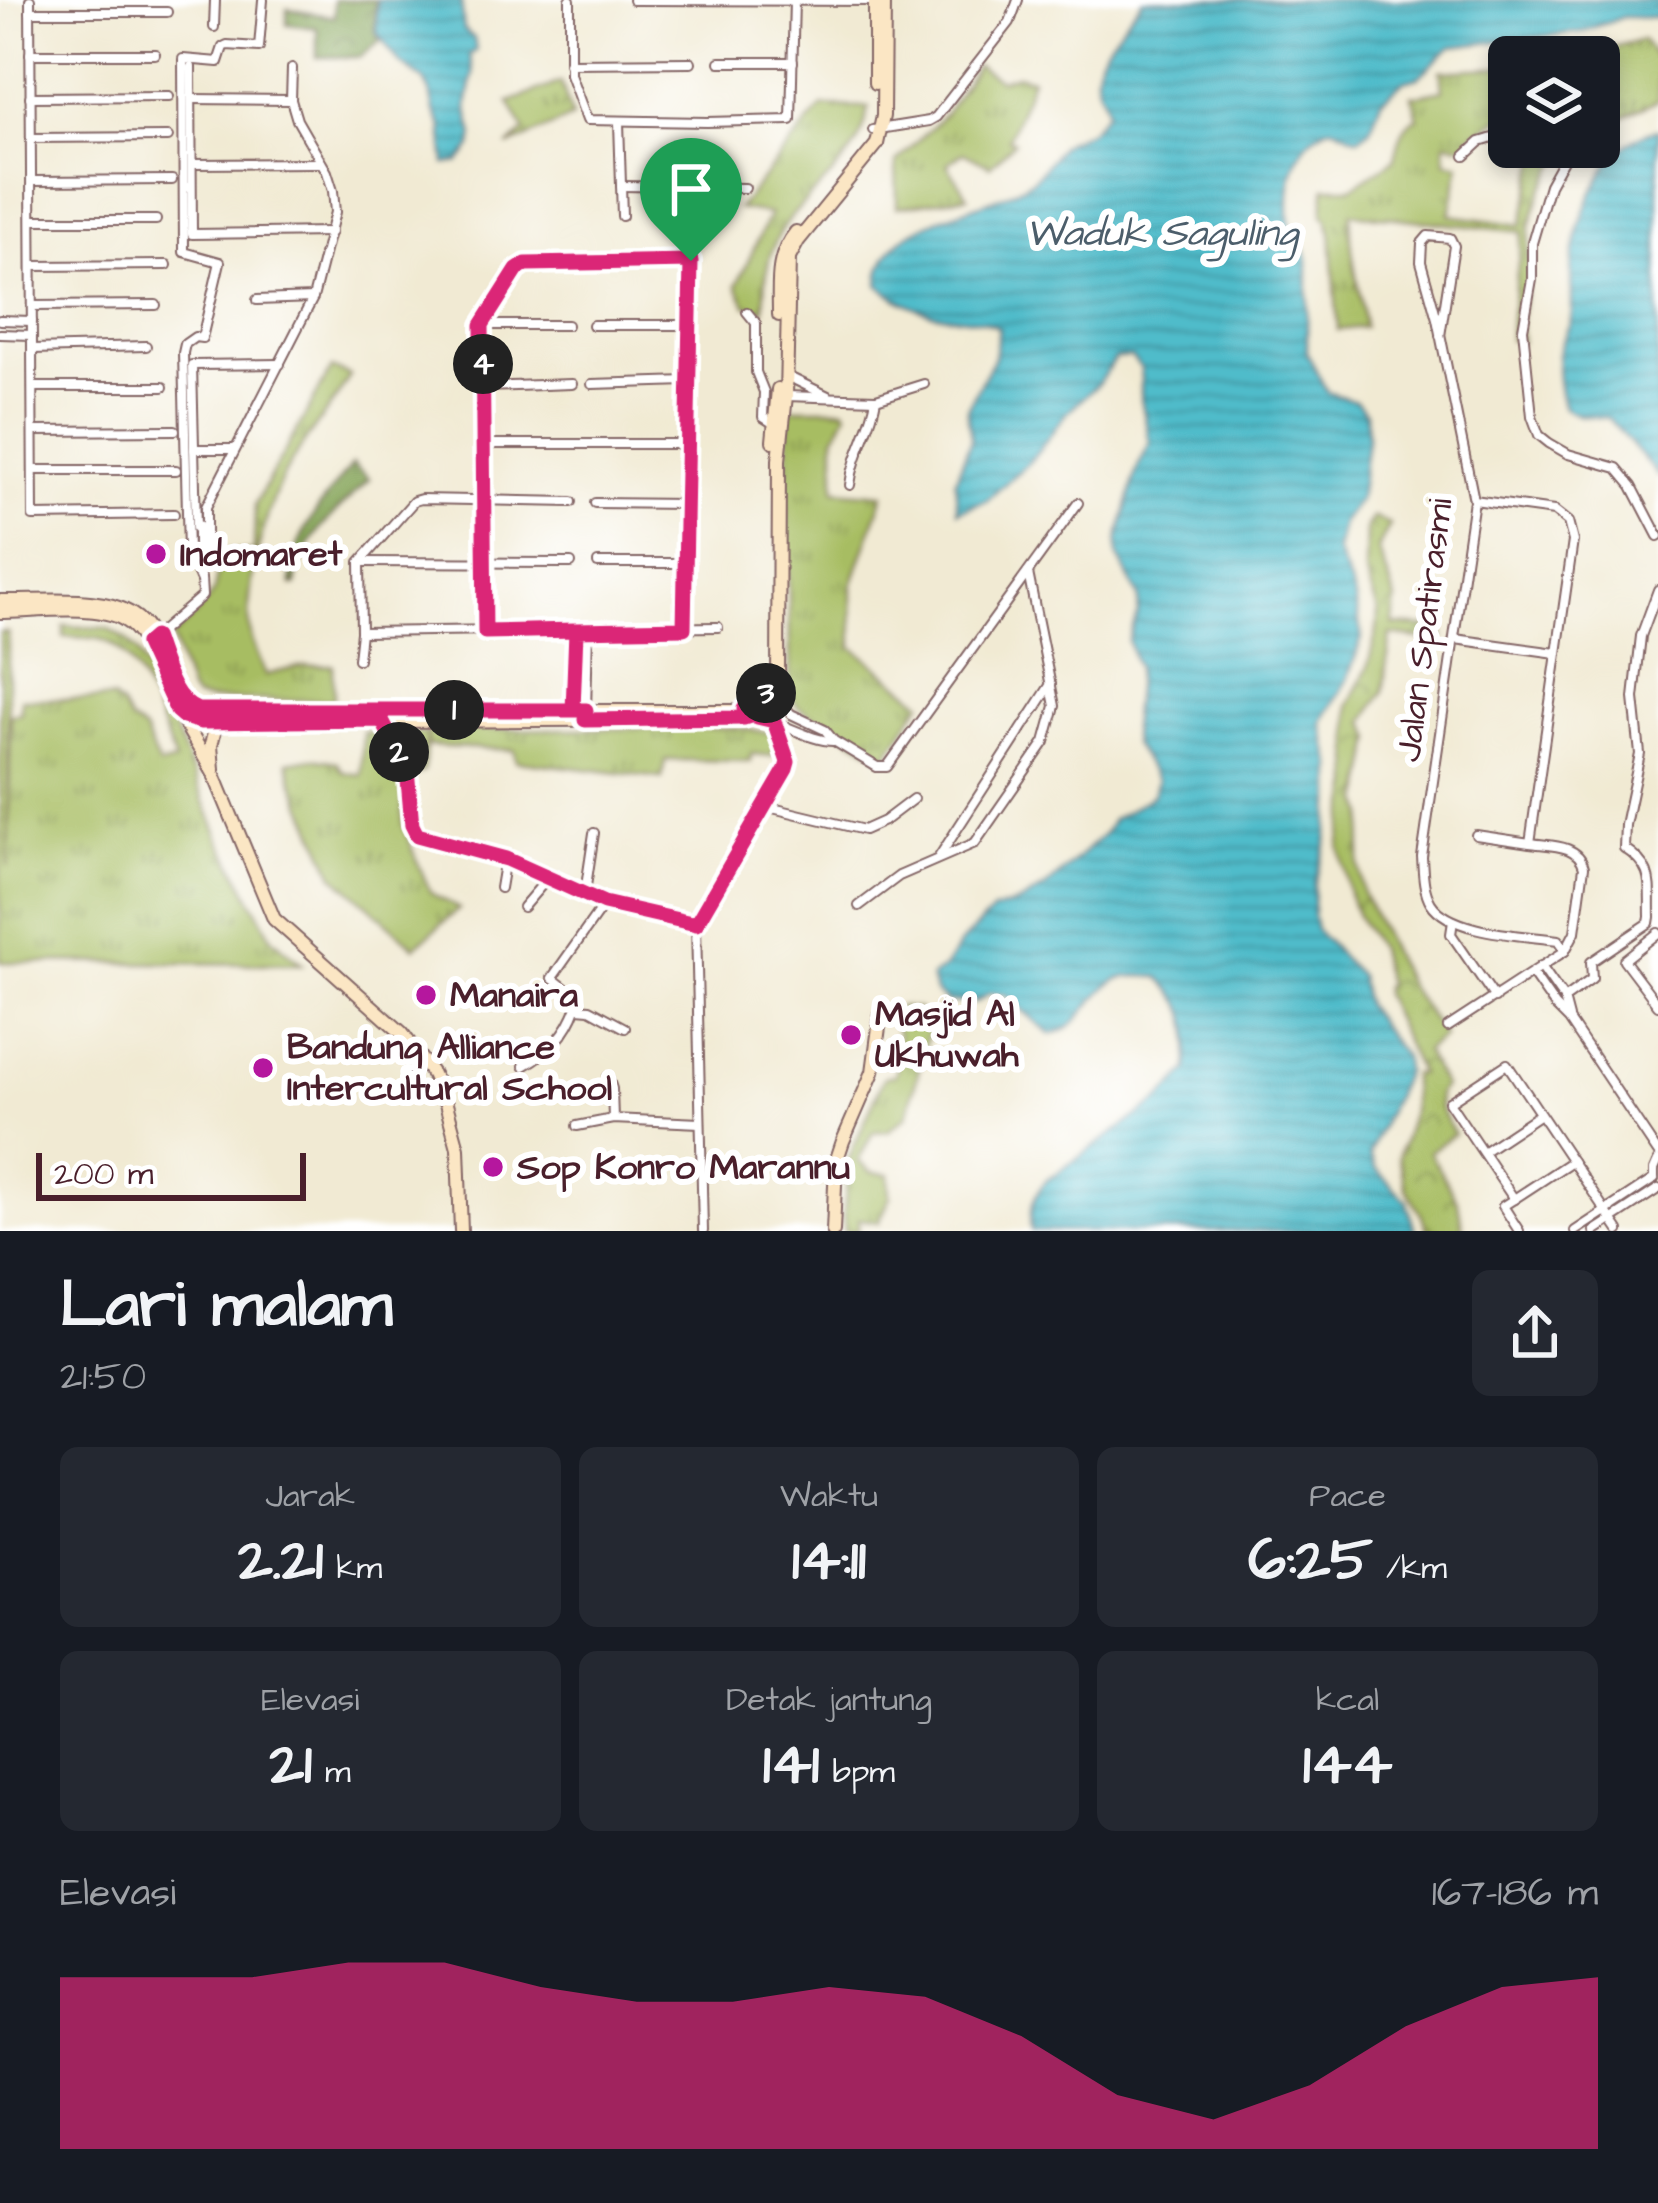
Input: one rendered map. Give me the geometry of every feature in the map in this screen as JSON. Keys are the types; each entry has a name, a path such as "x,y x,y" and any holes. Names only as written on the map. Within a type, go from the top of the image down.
{"street":[{"path":"30,0 33,515 174,514"},
{"path":"214,27 215,0"},
{"path":"201,576 188,552 183,353 185,344 194,337 202,338 220,262 184,251 183,58 218,62 227,45 259,47 263,0"},
{"path":"570,0 569,63 587,120 619,122 791,120 794,0"},
{"path":"633,0 879,1 877,129 872,153 798,241 790,258 779,460 778,682 748,713"},
{"path":"877,129 929,121 941,112 1010,22 1018,0"},
{"path":"31,12 166,12"},
{"path":"30,54 155,54"},
{"path":"569,63 692,62"},
{"path":"720,62 793,62"},
{"path":"191,67 192,234 331,232"},
{"path":"196,529 313,298 331,232 333,191 304,136 292,100 292,68"},
{"path":"30,97 169,95"},
{"path":"192,99 292,100"},
{"path":"619,122 622,216"},
{"path":"877,129 783,251 779,271 771,487 771,694 791,714 825,730 834,741 877,767 887,767 1078,503"},
{"path":"31,138 168,137"},
{"path":"1465,156 1488,140"},
{"path":"193,164 322,163"},
{"path":"1558,168 1532,243 1532,279 1523,328 1532,416 1539,435 1549,443 1568,454 1617,467 1658,536"},
{"path":"32,181 172,180"},
{"path":"621,186 745,188"},
{"path":"32,220 156,220"},
{"name":"Jalan Spatirasmi","path":"1440,336 1453,241 1436,235 1422,243 1421,262 1474,500 1422,856 1424,882 1431,903 1454,921 1450,934 1495,998"},
{"path":"485,632 482,325 517,270 526,264 691,261 684,628"},
{"path":"32,266 167,266"},
{"path":"257,300 313,298"},
{"path":"32,306 156,305"},
{"path":"747,312 756,323 756,372 764,392 763,417 774,424"},
{"path":"0,320 32,320"},
{"path":"482,325 567,325"},
{"path":"593,325 689,325"},
{"path":"0,334 32,334"},
{"path":"32,349 146,346"},
{"path":"150,641 202,596 196,558 192,365 280,364"},
{"path":"787,376 829,397"},
{"path":"592,384 687,381"},
{"path":"484,387 572,384"},
{"path":"786,396 876,399 924,384"},
{"path":"33,387 163,387"},
{"path":"850,485 853,460 876,399"},
{"path":"33,431 175,430"},
{"path":"484,444 687,444"},
{"path":"194,449 234,449"},
{"path":"33,470 176,470"},
{"path":"1474,500 1554,511 1568,522 1573,541 1530,842"},
{"path":"358,659 360,562 414,501 572,502"},
{"path":"595,502 686,504"},
{"path":"201,576 206,558 206,507"},
{"path":"360,562 571,562"},
{"path":"598,563 685,563"},
{"path":"860,906 898,876 975,842 1045,742 1055,706 1028,572"},
{"path":"1564,999 1592,979 1591,962 1649,923 1648,868 1624,848 1640,754 1634,698 1641,636 1658,590"},
{"path":"0,602 99,603 132,615 182,702 219,716 382,720 579,715"},
{"path":"0,612 109,614 125,620 150,641 177,711 213,772 279,925 402,1033 432,1074 458,1148 461,1231"},
{"path":"361,632 718,627"},
{"path":"576,630 579,715"},
{"path":"579,715 588,630"},
{"path":"1455,639 1556,653"},
{"path":"939,857 1052,683"},
{"path":"177,711 193,720 219,716 748,713 818,740 834,741"},
{"path":"213,772 211,745 219,716"},
{"path":"382,720 407,769 417,835 506,859 604,903 696,924"},
{"path":"703,1231 696,924 788,762 774,721"},
{"path":"764,806 864,830 913,799"},
{"path":"585,892 594,833"},
{"path":"1448,1027 1565,950 1575,932 1582,857 1572,849 1476,835"},
{"path":"500,888 506,859"},
{"path":"523,907 547,879"},
{"path":"524,1066 552,1048 577,1005 576,998 553,976 604,903"},
{"path":"1454,921 1558,940 1565,950"},
{"path":"1657,1000 1624,960 1658,933"},
{"path":"1541,966 1564,999 1569,1020"},
{"path":"1532,973 1569,1020 1658,1157 1657,1185 1575,1231"},
{"path":"577,1005 626,1028"},
{"path":"833,1231 836,1162 873,1072 881,1012"},
{"path":"1514,1199 1449,1102 1507,1064 1619,1231"},
{"path":"608,1077 613,1119"},
{"path":"1483,1152 1540,1114"},
{"path":"577,1126 613,1119 700,1123"},
{"path":"1519,1231 1502,1206 1572,1161"},
{"path":"1594,1231 1608,1215"}],"green space":[{"path":"333,0 375,0 375,30 380,41 361,57 317,57 317,28 287,24 287,9 334,17"},
{"path":"1642,39 1658,60 1658,100 1620,119 1620,45"},
{"path":"977,66 1000,80 1017,75 1032,79 1008,139 1014,142 990,166 963,152 947,164 968,196 897,207 896,162 945,114"},
{"path":"1488,68 1488,125 1470,137 1471,146 1445,143 1446,161 1460,164 1450,215 1522,225 1535,168 1555,168 1530,225 1521,342 1510,340 1510,326 1522,232 1351,213 1364,327 1338,330 1331,233 1323,215 1325,187 1352,187 1394,160 1404,130 1418,118 1412,96 1443,90 1441,71"},
{"path":"561,82 572,117 508,147 525,130 509,102"},
{"path":"822,106 869,107 852,151 780,233 768,267 764,310 746,305 737,285 770,214 738,209"},
{"path":"332,368 350,376 292,461 274,499 258,548 250,621 266,675 333,665 334,700 195,698 172,637 214,591 221,552 254,552 255,504"},
{"path":"790,408 845,408 835,437 835,490 884,494 852,585 853,647 922,702 885,758 798,707 790,694"},
{"path":"352,464 369,479 312,540 298,570 297,585 292,585 303,534"},
{"path":"1373,517 1390,525 1378,549 1396,600 1393,625 1444,632 1443,642 1391,635 1383,692 1365,721 1373,738 1362,802 1366,815 1359,863 1363,894 1406,982 1444,1037 1424,1051 1444,1086 1438,1093 1439,1107 1454,1134 1429,1152 1458,1202 1463,1231 1427,1231 1406,1188 1398,1158 1412,1111 1412,1074 1420,1074 1383,994 1386,983 1378,949 1356,914 1340,847 1352,784 1349,705 1367,669 1377,630 1378,611 1365,572 1366,529"},
{"path":"64,626 107,628 138,653 221,841 272,938 302,964 0,962 0,632 8,633 8,867 11,714 21,713 21,699 113,699 130,722 144,731 159,766 175,762 148,693 128,660 103,640 64,637"},
{"path":"736,728 773,733 777,740 772,756 751,754 750,761 665,760 662,778 516,761 514,750 428,746 428,730"},
{"path":"363,732 427,734 424,771 402,781 403,825 431,893 459,909 415,947 334,875 288,762 312,758 336,762 343,772 361,775"},
{"path":"899,1007 918,1009 930,1025 907,1116 888,1131 873,1132 858,1161 871,1172 889,1174 890,1198 879,1222 859,1219 858,1231 845,1231 849,1158 884,1077 895,1075 901,1055 894,1014"}],"water":[{"path":"377,0 461,0 464,30 474,38 476,50 469,55 473,73 467,106 474,135 472,147 460,162 446,164 442,127 423,79 400,63 376,31"},
{"name":"Waduk Saguling","path":"1143,0 1658,0 1658,17 1623,17 1581,32 1546,36 1488,36 1488,43 1451,47 1419,77 1404,81 1381,101 1370,129 1358,138 1332,126 1317,133 1298,157 1293,172 1292,236 1303,246 1308,260 1307,353 1327,392 1356,401 1366,412 1367,440 1359,500 1342,523 1336,551 1354,593 1362,638 1347,680 1322,722 1333,766 1333,798 1314,885 1313,915 1316,930 1359,976 1365,1005 1404,1057 1405,1072 1369,1154 1375,1168 1407,1201 1415,1231 1031,1231 1033,1203 1047,1180 1155,1104 1188,1071 1188,1020 1179,1000 1159,977 1119,979 1070,1026 1050,1034 1005,995 990,993 976,1002 947,1002 935,992 931,977 944,969 961,943 993,911 1046,887 1104,834 1112,820 1153,795 1157,780 1133,744 1137,668 1128,641 1139,598 1118,555 1137,469 1150,443 1141,399 1141,368 1131,357 1115,358 1030,461 986,501 958,511 955,481 971,439 967,409 994,357 999,328 932,313 879,285 884,262 897,244 939,219 1032,180 1063,144 1096,124 1107,111 1096,80 1107,46"},
{"path":"1658,130 1658,476 1608,418 1578,415 1564,408 1557,367 1571,318 1572,262 1581,223 1607,168 1620,168 1620,152 1640,136"}],"place":[{"name":"Indomaret","path":"156,554"},
{"name":"Manaira","path":"426,995"},
{"name":"Masjid Al Ukhuwah","path":"851,1035"},
{"name":"Bandung Alliance Intercultural School","path":"263,1068"},
{"name":"Sop Konro Marannu","path":"493,1167"}],"route":[{"path":"691,261 526,264 517,270 482,325 485,632 576,630 573,693 573,710 586,710 585,720 744,718 753,716 761,713 776,696 766,693 744,709 753,716 774,721 788,762 786,769 696,924 604,903 506,859 417,835 412,829 407,769 382,720 201,722 177,711 146,644 154,637 178,696 198,710 573,710 576,630 684,628 691,261"}]}
